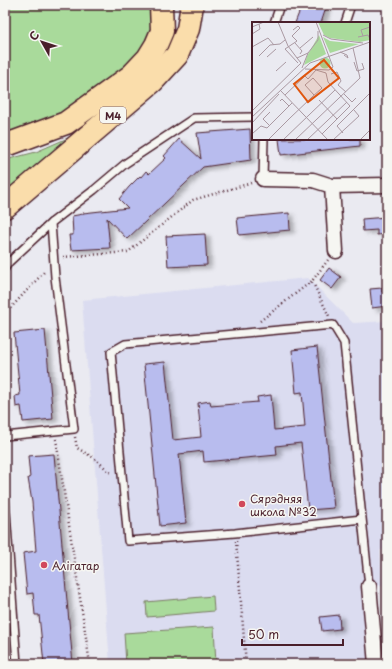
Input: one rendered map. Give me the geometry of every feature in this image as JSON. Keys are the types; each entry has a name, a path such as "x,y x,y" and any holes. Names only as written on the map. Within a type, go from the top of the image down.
{"main road":[{"name":"М4","path":"5,142 12,143 66,123 131,76 148,58 162,31 161,5"},
{"name":"М4","path":"5,206 153,81 177,55 188,29 192,5"}],"street":[{"path":"263,179 313,180 332,186 387,185"},
{"path":"332,186 336,251"},
{"path":"369,586 376,664"}],"lane":[{"path":"274,22 280,5"},
{"path":"345,22 351,5"},
{"path":"5,268 9,262 51,223 126,163 194,118 252,117"},
{"path":"263,179 264,140"},
{"path":"5,436 74,429 55,277 51,223"},
{"path":"362,519 235,533 128,541 111,352 125,344 333,325 344,343 369,586"},
{"path":"5,498 17,664"}],"path":[{"path":"5,314 41,276 54,258 128,252 193,200 263,179"},
{"path":"244,334 312,281 336,251"},
{"path":"312,281 333,325"},
{"path":"74,429 77,448 94,458 123,485"},
{"path":"55,431 90,664"},
{"path":"235,533 246,664"}],"shaded area":[{"name":"Сярэдняя школа №32","path":"308,278 353,323 387,321 387,549 380,550 382,585 361,587 368,664 110,664 82,300"}],"green space":[{"path":"5,5 151,5 152,26 148,46 124,74 38,131 5,137"},
{"path":"77,134 5,194 5,160 36,152"},
{"path":"213,596 214,611 147,617 146,602"},
{"path":"214,627 216,664 126,664 124,633"}],"building":[{"path":"302,5 327,5 321,22 295,22"},
{"path":"250,129 251,160 203,167 127,239 107,218 110,248 71,250 69,235 73,235 72,216 83,213 128,208 119,199 140,176 141,177 146,171 149,174 166,158 164,156 179,139 201,159 197,133"},
{"path":"279,140 360,140 360,146 281,155"},
{"path":"289,213 290,230 239,235 237,218"},
{"path":"387,217 387,234 377,235 377,230 363,231 362,219"},
{"path":"205,234 207,265 168,267 166,236"},
{"path":"329,268 341,277 332,289 320,280"},
{"path":"382,288 382,292 387,292 387,306 372,308 370,289"},
{"path":"45,330 53,419 23,422 21,406 16,407 15,396 20,395 14,333"},
{"path":"317,347 334,508 308,510 301,443 276,446 277,455 204,462 203,451 179,454 186,523 160,526 144,364 165,362 173,440 201,437 198,403 210,401 211,406 258,402 257,397 271,395 274,430 305,427 302,392 296,393 292,350"},
{"path":"54,454 73,664 44,664 39,615 35,615 33,593 27,594 23,553 36,551 32,502 28,478 30,478 28,456"},
{"path":"339,615 340,629 322,631 320,617"}],"place":[{"name":"Сярэдняя школа №32","path":"242,504"},
{"name":"Алігатар","path":"44,565"}]}
